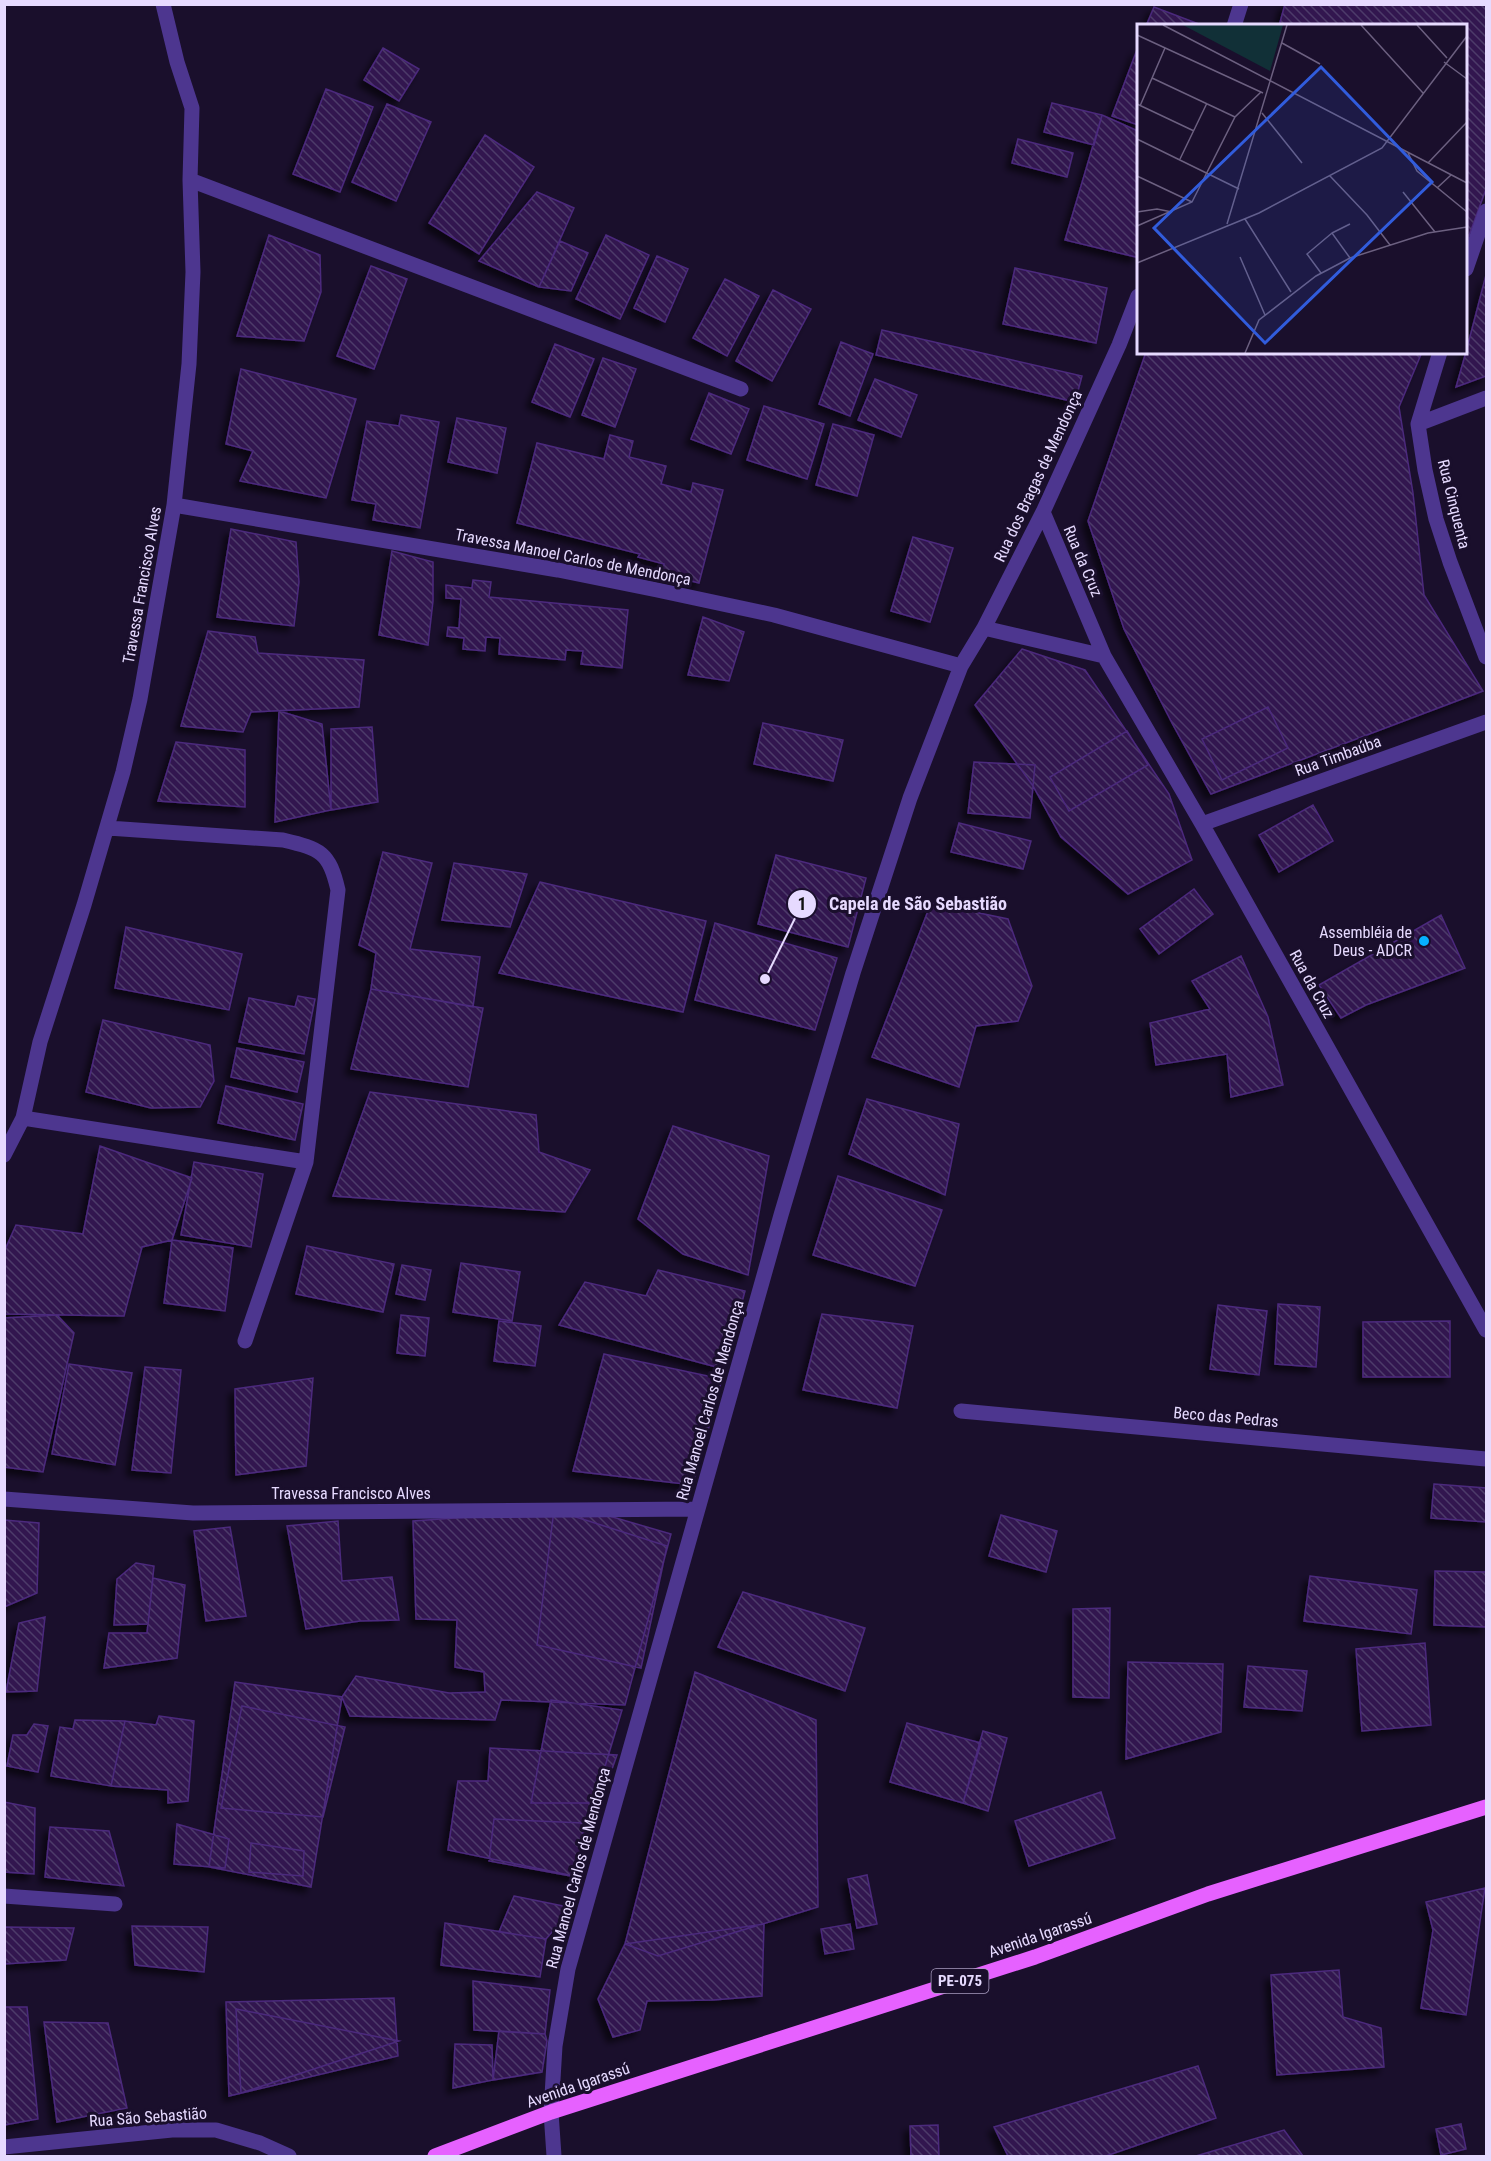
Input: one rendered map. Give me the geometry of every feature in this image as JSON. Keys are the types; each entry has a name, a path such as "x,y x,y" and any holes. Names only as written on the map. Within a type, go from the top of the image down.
{"main road":[{"name":"Avenida Igarassú","path":"435,2157 551,2112 1035,1956 1208,1894 1486,1807"}],"street":[{"name":"Travessa Francisco Alves","path":"4,1155 23,1118 40,1042 108,828 140,699 174,505 189,364 193,272 190,180 192,108 177,62 163,4"},
{"path":"1235,24 1241,4"},
{"path":"190,180 741,389"},
{"path":"1467,266 1485,218"},
{"name":"Rua dos Bragas de Mendonça","path":"961,666 984,628 1043,512 1119,345 1137,299"},
{"path":"1418,424 1439,354"},
{"path":"1418,424 1486,398"},
{"name":"Rua Cinquenta","path":"1418,424 1436,519 1486,657"},
{"name":"Travessa Manoel Carlos de Mendonça","path":"174,505 558,570 657,590 774,615 961,666"},
{"name":"Rua da Cruz","path":"1043,512 1104,656 1202,824 1486,1330"},
{"path":"984,628 1104,656"},
{"name":"Rua Manoel Carlos de Mendonça","path":"554,2157 551,2112 555,2046 568,1970 781,1215 853,973 909,798 961,666"},
{"name":"Rua Timbaúba","path":"1202,824 1486,722"},
{"path":"108,828 283,840 310,847 327,858 334,873 338,890 306,1162 245,1341"},
{"path":"23,1118 306,1162"},
{"name":"Beco das Pedras","path":"961,1411 1486,1459"},
{"name":"Travessa Francisco Alves","path":"4,1498 193,1513 698,1509"},
{"path":"4,1896 115,1904"},
{"name":"Rua São Sebastião","path":"4,2147 172,2130 216,2130 260,2143 289,2157"}],"building":[{"path":"1285,4 1486,4 1486,189 1467,241 1467,24 1280,24"},
{"path":"1154,7 1199,24 1147,24"},
{"path":"383,48 419,69 399,101 364,80"},
{"path":"1137,50 1137,125 1112,116"},
{"path":"326,89 373,107 340,192 293,174"},
{"path":"1052,103 1102,115 1094,145 1044,132"},
{"path":"387,104 431,122 396,201 352,182"},
{"path":"1102,115 1137,131 1136,257 1065,240"},
{"path":"485,135 534,167 479,254 429,223"},
{"path":"1018,139 1073,153 1067,177 1012,163"},
{"path":"537,192 574,208 539,287 479,261"},
{"path":"269,235 320,255 321,292 304,341 237,336"},
{"path":"606,235 649,255 620,319 576,299"},
{"path":"560,241 588,253 571,291 539,287"},
{"path":"657,256 688,269 665,322 634,308"},
{"path":"371,266 407,279 374,369 337,356"},
{"path":"1015,268 1107,288 1096,343 1003,324"},
{"path":"1486,275 1486,376 1456,387"},
{"path":"725,279 759,296 727,356 693,338"},
{"path":"773,290 811,309 772,381 736,361"},
{"path":"882,330 1082,376 1075,402 876,355"},
{"path":"841,342 873,354 850,416 819,404"},
{"path":"555,344 594,359 570,417 532,402"},
{"path":"1145,354 1421,354 1399,407 1413,493 1424,595 1483,691 1211,794 1124,629 1088,521"},
{"path":"603,358 636,369 615,427 582,415"},
{"path":"241,369 356,399 326,498 240,481 253,451 226,444"},
{"path":"875,379 917,395 901,437 858,420"},
{"path":"709,393 749,409 731,454 691,439"},
{"path":"764,406 824,424 807,479 747,460"},
{"path":"401,415 439,422 420,528 373,520 376,504 352,500 367,421 399,426"},
{"path":"457,418 506,428 497,473 448,462"},
{"path":"833,424 874,435 857,496 816,485"},
{"path":"610,435 633,441 629,457 666,466 661,484 691,492 693,483 723,490 699,583 661,573 664,564 638,557 640,554 517,523 537,443 604,459"},
{"path":"231,529 296,542 299,582 294,626 217,617"},
{"path":"913,537 953,548 930,622 891,611"},
{"path":"392,551 433,562 433,601 428,645 379,635"},
{"path":"473,580 491,582 489,597 628,610 622,668 581,664 583,651 566,650 565,660 499,654 500,638 486,637 485,651 463,649 464,638 447,636 448,627 459,628 461,599 446,598 446,585 472,588"},
{"path":"703,617 744,632 729,681 688,675"},
{"path":"208,631 255,637 258,653 364,660 359,707 251,712 243,732 181,726"},
{"path":"1022,649 1085,670 1169,794 1192,860 1128,894 1061,837 1033,786 975,705"},
{"path":"1268,707 1288,748 1222,780 1202,739"},
{"path":"279,711 322,724 331,810 275,822"},
{"path":"763,723 843,740 833,781 754,764"},
{"path":"372,727 378,802 331,810 331,729"},
{"path":"1127,731 1148,765 1069,811 1050,777"},
{"path":"176,742 245,750 245,807 158,801"},
{"path":"974,762 1035,765 1030,818 968,813"},
{"path":"1313,805 1333,841 1279,872 1259,835"},
{"path":"959,823 1031,841 1023,869 951,852"},
{"path":"383,852 432,863 410,949 480,957 473,1007 371,989 376,953 359,945"},
{"path":"776,855 866,878 848,947 758,924"},
{"path":"454,863 527,874 510,927 442,920"},
{"path":"540,882 706,921 683,1012 499,973"},
{"path":"1194,889 1213,914 1159,954 1140,929"},
{"path":"931,903 1008,919 1032,986 1018,1021 976,1026 959,1087 872,1057"},
{"name":"Assembléia de Deus - ADCR","path":"1441,915 1465,968 1366,1005 1341,1018 1319,985"},
{"path":"715,923 837,958 815,1030 695,1000"},
{"path":"126,927 242,954 229,1010 115,988"},
{"path":"1241,956 1268,1017 1283,1085 1231,1097 1227,1054 1156,1065 1150,1023 1210,1009 1192,981"},
{"path":"371,989 483,1008 468,1087 351,1069"},
{"path":"298,996 315,999 304,1054 239,1042 249,998 295,1007"},
{"path":"103,1020 210,1045 214,1081 200,1107 151,1108 86,1092"},
{"path":"237,1048 304,1062 297,1092 231,1077"},
{"path":"226,1086 303,1104 295,1140 218,1123"},
{"path":"370,1092 536,1115 539,1152 590,1170 565,1212 333,1196"},
{"path":"867,1099 959,1124 945,1195 849,1154"},
{"path":"673,1126 769,1156 748,1275 683,1254 638,1219"},
{"path":"100,1146 192,1178 172,1240 142,1247 124,1316 4,1314 4,1252 16,1225 83,1234"},
{"path":"194,1162 263,1174 251,1247 181,1235"},
{"path":"838,1176 942,1210 915,1286 813,1255"},
{"path":"172,1240 233,1248 225,1311 164,1303"},
{"path":"307,1246 394,1264 383,1312 296,1294"},
{"path":"461,1263 520,1272 512,1321 453,1312"},
{"path":"402,1265 431,1270 425,1300 396,1294"},
{"path":"658,1270 745,1291 724,1369 559,1325 585,1282 646,1296"},
{"path":"1278,1304 1320,1307 1316,1367 1275,1364"},
{"path":"1218,1305 1267,1311 1259,1375 1210,1369"},
{"path":"822,1314 913,1326 897,1408 803,1390"},
{"path":"57,1315 74,1333 43,1472 4,1467 4,1318"},
{"path":"401,1315 429,1318 425,1356 397,1353"},
{"path":"499,1321 541,1326 535,1366 494,1361"},
{"path":"1450,1321 1450,1377 1363,1377 1363,1322"},
{"path":"604,1354 722,1379 693,1485 573,1471"},
{"path":"69,1364 132,1373 115,1465 52,1454"},
{"path":"145,1367 181,1370 171,1473 132,1470"},
{"path":"313,1378 306,1466 236,1475 235,1389"},
{"path":"1434,1484 1486,1488 1486,1522 1431,1518"},
{"path":"585,1509 671,1534 625,1705 501,1700 495,1720 350,1716 342,1697 356,1676 449,1693 485,1692 484,1672 455,1667 457,1620 416,1619 413,1521"},
{"path":"554,1510 667,1546 641,1668 537,1645"},
{"path":"1001,1515 1057,1531 1046,1572 989,1556"},
{"path":"4,1520 39,1523 37,1593 4,1607"},
{"path":"338,1521 342,1581 392,1577 399,1620 360,1621 306,1629 287,1526"},
{"path":"230,1527 246,1616 206,1621 194,1531"},
{"path":"136,1563 154,1566 148,1624 114,1625 117,1579"},
{"path":"1435,1571 1486,1572 1486,1627 1434,1625"},
{"path":"1310,1576 1417,1590 1411,1634 1304,1621"},
{"path":"153,1578 185,1585 177,1658 104,1668 109,1633 147,1633"},
{"path":"743,1592 865,1628 845,1691 718,1647"},
{"path":"1110,1608 1109,1698 1073,1697 1073,1609"},
{"path":"45,1617 37,1691 6,1692 19,1623"},
{"path":"1425,1643 1431,1725 1362,1731 1356,1649"},
{"path":"1128,1662 1223,1664 1221,1732 1126,1759"},
{"path":"1248,1666 1307,1671 1302,1711 1244,1707"},
{"path":"695,1672 816,1720 818,1907 658,1956 625,1944"},
{"path":"235,1682 342,1697 311,1887 209,1867"},
{"path":"551,1700 622,1710 594,1803 531,1803"},
{"path":"242,1706 345,1727 323,1817 221,1808"},
{"path":"159,1716 194,1721 188,1801 168,1803 168,1790 111,1786 125,1721 156,1725"},
{"path":"75,1720 125,1721 111,1786 51,1776 60,1727 73,1729"},
{"path":"907,1723 981,1743 963,1803 890,1782"},
{"path":"34,1724 48,1726 38,1772 7,1766 13,1735 27,1735"},
{"path":"983,1731 1007,1738 988,1811 963,1803"},
{"path":"490,1748 617,1755 574,1876 448,1850 458,1781 488,1781"},
{"path":"1101,1792 1115,1838 1029,1866 1015,1821"},
{"path":"4,1802 35,1808 34,1874 4,1872"},
{"path":"494,1819 583,1823 582,1878 489,1861"},
{"path":"177,1824 229,1839 225,1868 174,1864"},
{"path":"50,1827 109,1831 124,1886 45,1877"},
{"path":"251,1843 304,1851 303,1876 249,1872"},
{"path":"867,1875 877,1924 857,1928 848,1879"},
{"path":"1485,1888 1466,2015 1421,2008 1433,1930 1426,1902"},
{"path":"514,1896 573,1908 546,1939 499,1932"},
{"path":"445,1923 546,1939 540,1977 441,1965"},
{"path":"764,1924 762,1996 713,2000 647,2001 640,2030 613,2037 598,1999 625,1944"},
{"path":"850,1924 854,1949 825,1954 821,1929"},
{"path":"132,1926 208,1927 204,1972 135,1965"},
{"path":"4,1927 74,1928 66,1960 4,1964"},
{"path":"1339,1970 1343,2017 1381,2028 1384,2067 1277,2075 1271,1975"},
{"path":"473,1981 550,1990 545,2034 474,2030"},
{"path":"394,1998 398,2056 229,2096 226,2002"},
{"path":"4,2007 27,2007 38,2119 4,2125"},
{"path":"236,2009 399,2041 241,2093"},
{"path":"44,2022 108,2023 127,2108 57,2122"},
{"path":"499,2031 545,2034 547,2041 542,2072 493,2080"},
{"path":"455,2044 492,2045 493,2080 453,2088"},
{"path":"1198,2066 1216,2118 1106,2156 1008,2156 994,2127"},
{"path":"1461,2124 1466,2149 1441,2155 1436,2129"},
{"path":"938,2125 939,2156 911,2156 910,2126"},
{"path":"1284,2130 1303,2156 1196,2156"}],"place":[{"name":"Assembléia de Deus - ADCR","path":"1424,941"},
{"name":"Capela de São Sebastião","path":"765,979"}]}
